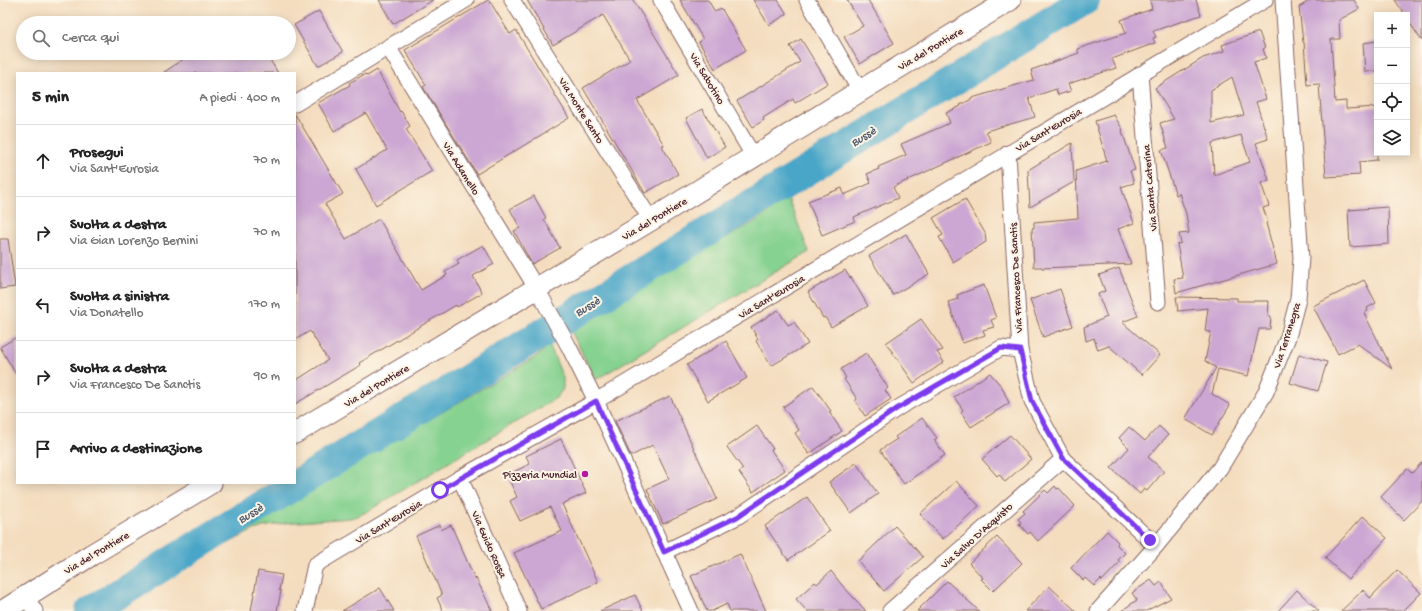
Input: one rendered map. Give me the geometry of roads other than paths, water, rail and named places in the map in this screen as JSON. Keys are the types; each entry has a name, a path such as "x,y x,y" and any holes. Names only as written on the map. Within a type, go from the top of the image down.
{"main road":[{"name":"Via del Pontiere","path":"296,432 539,293 651,220 1010,0"},
{"name":"Via del Pontiere","path":"2,611 31,605 211,484"}],"street":[{"path":"296,103 466,0"},
{"name":"Via Monte Santo","path":"512,0 651,220"},
{"name":"Via Sabotino","path":"661,0 754,157"},
{"path":"807,0 860,91"},
{"name":"Via Sant'Eurosia","path":"305,611 315,565 460,478 596,401 1265,0"},
{"name":"Via Terranegra","path":"1098,611 1156,546 1220,468 1266,392 1288,337 1298,300 1301,258 1283,0"},
{"name":"Via Adamello","path":"388,47 539,293 568,345 596,401 691,611"},
{"name":"Via Santa Caterina","path":"1140,74 1158,302"},
{"name":"Via Francesco De Sanctis","path":"1008,153 1020,350 1032,401 1063,458 1156,546"},
{"path":"664,552 737,517 898,408 1001,348 1020,350"},
{"name":"Via Salvo D'Acquisto","path":"890,611 1063,458"},
{"name":"Via Guido Rossa","path":"460,478 520,611"}],"waterway":[{"name":"Bussè","path":"90,611 1085,0"}],"place":[{"name":"Pizzeria Mundial","path":"585,474"}]}
